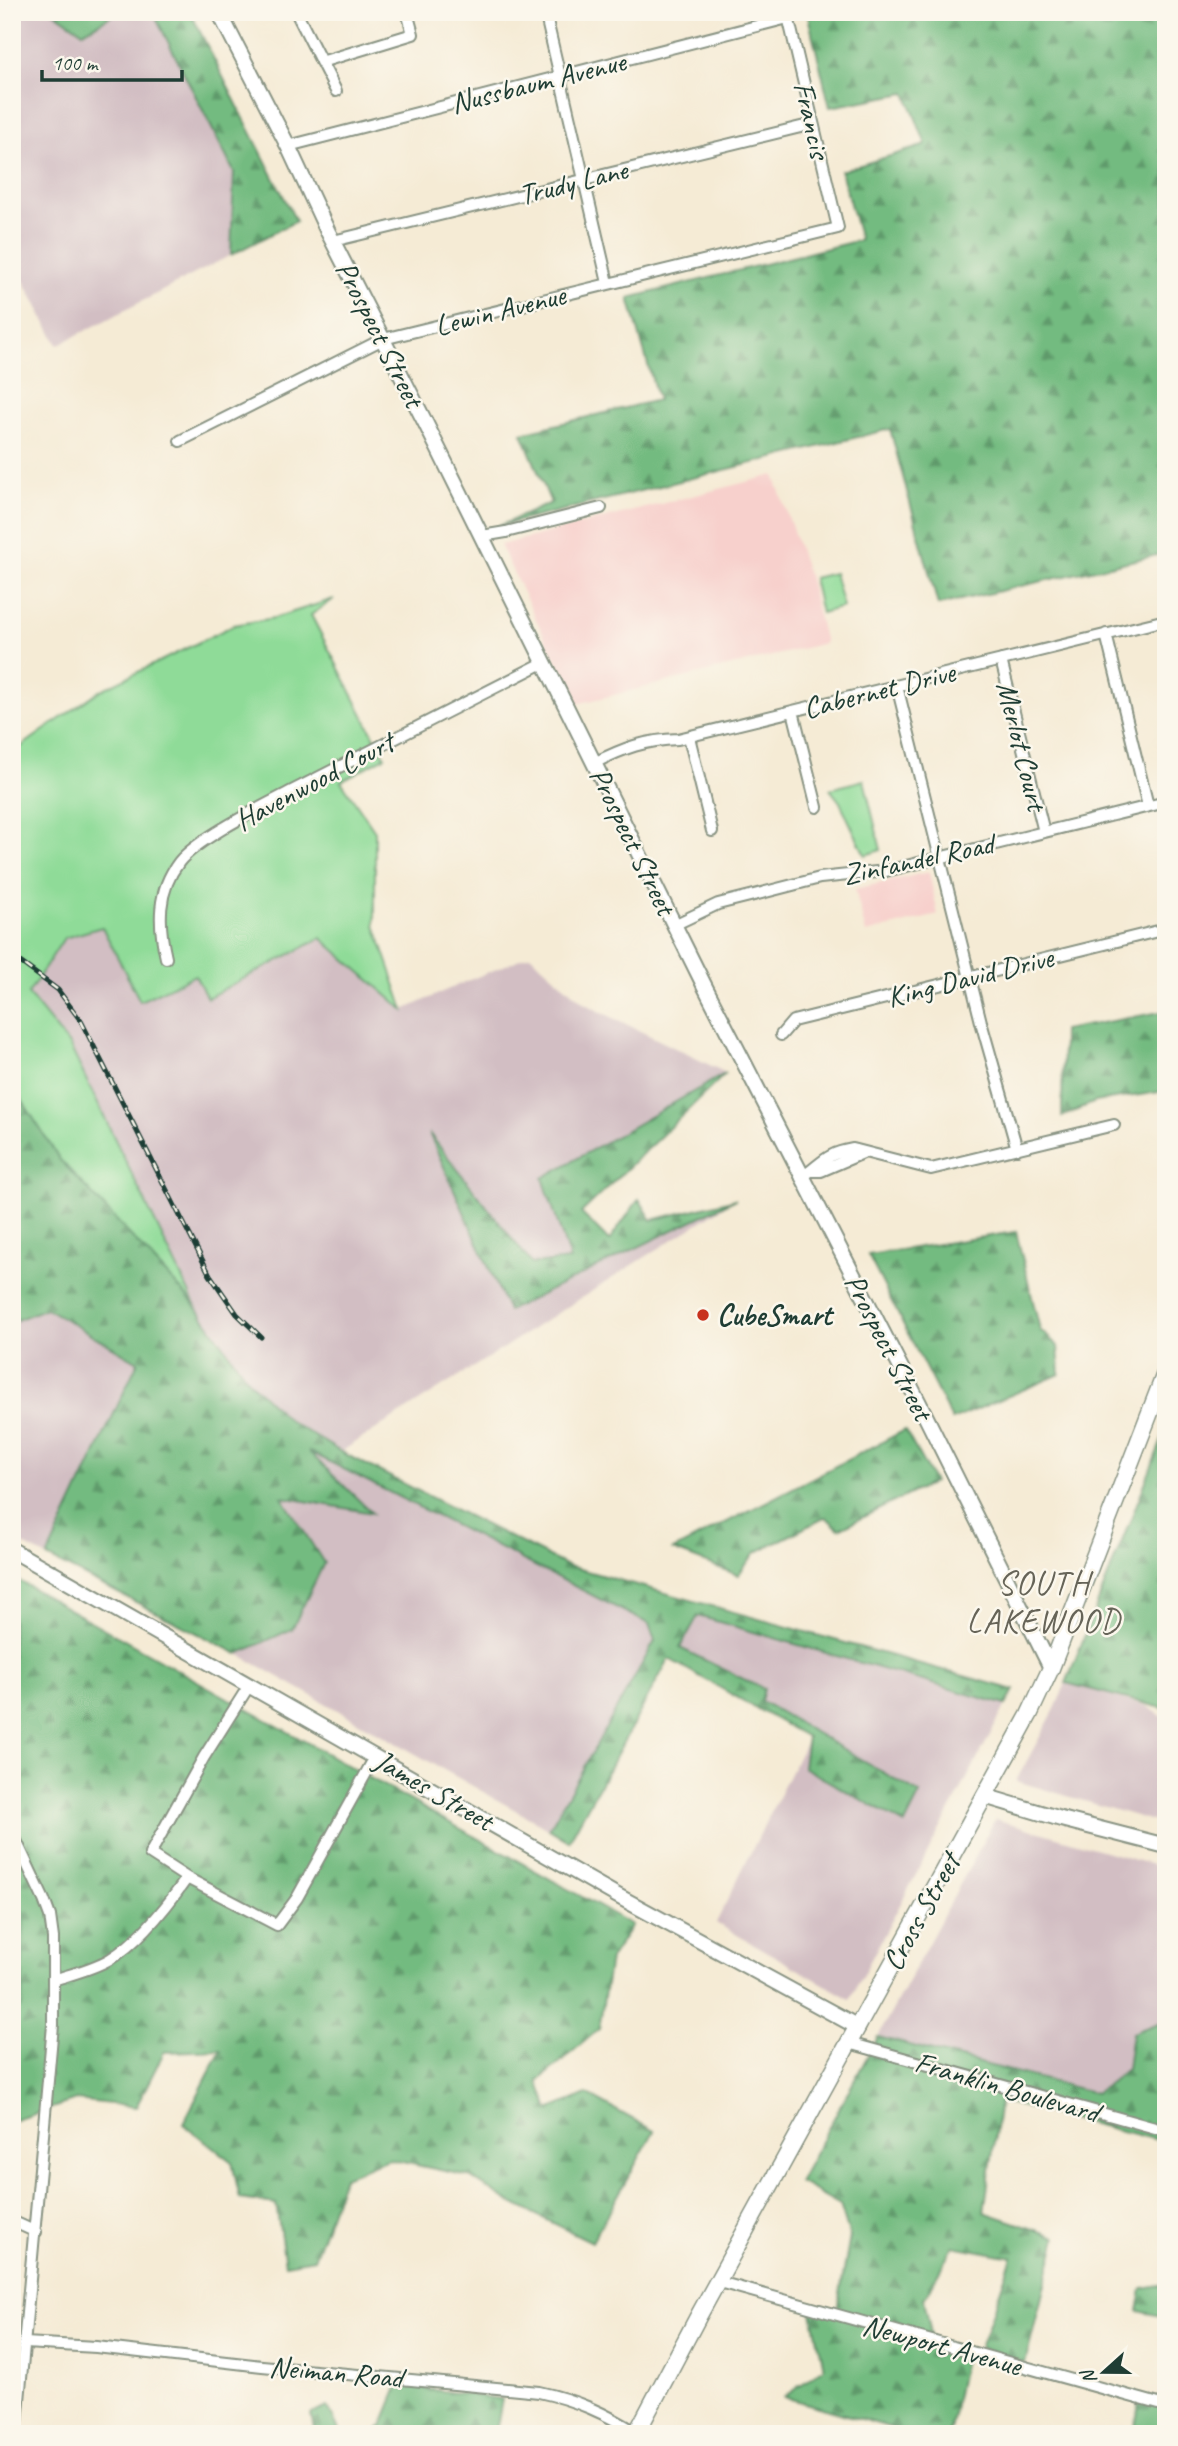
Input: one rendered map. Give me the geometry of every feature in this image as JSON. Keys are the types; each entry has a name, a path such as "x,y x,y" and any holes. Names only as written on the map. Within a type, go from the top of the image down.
{"main road":[{"name":"Cross Street","path":"637,2433 1028,1715 1051,1668 1166,1371"}],"street":[{"name":"Prospect Street","path":"219,12 674,925 807,1174 1051,1668"},
{"path":"296,12 336,91"},
{"path":"321,62 413,34 407,12"},
{"path":"545,12 608,283"},
{"name":"Nussbaum Avenue","path":"288,146 788,15"},
{"name":"Francis","path":"788,15 838,228"},
{"name":"Trudy Lane","path":"333,241 813,124"},
{"name":"Lewin Avenue","path":"180,441 383,339 838,228"},
{"path":"482,536 506,533 601,508"},
{"name":"Cabernet Drive","path":"594,763 628,746 689,737 1166,620"},
{"path":"1105,634 1148,806"},
{"name":"Merlot Court","path":"1001,660 1044,832"},
{"name":"Havenwood Court","path":"166,958 160,932 164,887 190,849 259,809 545,662"},
{"path":"897,685 969,976 1017,1149"},
{"path":"793,711 817,807"},
{"path":"689,737 712,831"},
{"name":"Zinfandel Road","path":"674,925 718,904 820,878 886,870 1166,802"},
{"name":"King David Drive","path":"781,1035 793,1021 1166,929"},
{"path":"807,1174 823,1158 853,1149 931,1169 1114,1125"},
{"name":"James Street","path":"12,1550 616,1895 858,2027"},
{"path":"250,1684 204,1757 150,1854 187,1878 277,1925 297,1898 375,1757"},
{"path":"984,1796 1166,1846"},
{"path":"12,1832 50,1916 53,1938 53,2025 16,2434"},
{"path":"53,1980 107,1961 121,1952 187,1878"},
{"name":"Franklin Boulevard","path":"849,2043 1166,2131"},
{"path":"12,2221 36,2232"},
{"name":"Newport Avenue","path":"719,2282 1166,2406"},
{"name":"Neiman Road","path":"25,2343 96,2347 262,2366 539,2392 572,2399 596,2409 637,2433"}],"shaded area":[{"path":"12,12 54,12 83,32 118,12 153,12 234,173 231,255 58,345 12,259"},
{"path":"774,475 808,575 825,643 577,704 500,545"},
{"path":"929,872 938,915 866,933 855,889"},
{"path":"103,927 140,1001 195,975 207,998 321,938 404,1010 530,955 585,1004 726,1073 543,1178 571,1260 532,1264 432,1136 508,1311 736,1199 342,1451 649,1624 655,1641 549,1829 238,1654 292,1629 281,1497 371,1513 304,1450 288,1420 248,1380 195,1305 70,1046 28,994 64,938"},
{"path":"46,1308 138,1362 47,1557 12,1539 12,1322"},
{"path":"698,1616 1006,1705 850,1999 716,1923 808,1737 803,1767 904,1823 920,1794 761,1701 764,1688 680,1648"},
{"path":"1066,1683 1147,1706 1166,1719 1166,1825 1016,1781"},
{"path":"995,1819 1166,1869 1166,2020 1133,2033 1127,2069 1096,2093 878,2037"}],"green space":[{"path":"54,12 118,12 83,32"},
{"path":"153,12 190,12 296,221 231,255 234,172"},
{"path":"807,12 1166,12 1166,553 938,605 890,429 499,526 551,503 522,433 658,400 629,298 860,240 841,171 926,145 906,93 830,107"},
{"path":"834,573 843,607 821,613 813,578"},
{"path":"334,599 311,615 385,757 341,781 375,831 375,925 404,1010 321,938 207,998 195,975 140,1001 102,927 64,938 28,994 70,1046 195,1305 60,1160 12,1085 12,753 99,691 234,625 274,618"},
{"path":"864,780 881,850 865,855 840,802 830,789"},
{"path":"1166,1011 1166,1091 1095,1102 1062,1117 1063,1030"},
{"path":"726,1073 581,1213 609,1241 639,1199 652,1220 736,1199 508,1311 429,1133 532,1264 570,1260 543,1178"},
{"path":"12,1085 60,1160 195,1305 248,1380 288,1420 341,1452 565,1565 1014,1690 1006,1705 698,1616 680,1648 764,1689 761,1701 920,1794 905,1824 803,1767 807,1737 669,1659 569,1841 549,1829 655,1641 649,1624 308,1451 372,1513 282,1497 324,1563 292,1629 238,1654 47,1557 138,1362 46,1308 12,1322"},
{"path":"1016,1232 1040,1330 1058,1346 1060,1374 952,1420 868,1255"},
{"path":"905,1430 934,1482 839,1529 826,1517 755,1553 738,1575 673,1550"},
{"path":"1166,1430 1166,1709 1066,1683"},
{"path":"12,1577 632,1925 610,1959 599,2029 538,2081 549,2110 587,2094 654,2131 592,2242 508,2201 468,2176 388,2159 344,2177 314,2259 285,2264 276,2204 240,2199 232,2162 183,2124 221,2050 164,2052 136,2107 76,2100 12,2121 12,2011 22,2006 24,1915 12,1889"},
{"path":"12,1889 24,1915 22,2007 12,2011"},
{"path":"1166,2020 1166,2142 1000,2101 984,2212 1057,2237 1025,2363 980,2348 1012,2257 953,2246 924,2299 933,2344 965,2354 949,2434 913,2434 784,2397 824,2368 811,2308 837,2310 850,2237 840,2205 799,2182 878,2037 1096,2093 1127,2069 1132,2033"},
{"path":"1166,2284 1166,2317 1138,2311 1142,2288"},
{"path":"399,2385 502,2399 496,2433 374,2434 383,2424"},
{"path":"1140,2397 1166,2403 1166,2434 1134,2434"},
{"path":"328,2407 341,2434 315,2434 311,2414"}],"railway":[{"path":"12,956 58,990 81,1021 210,1275 237,1314 261,1337"}],"place":[{"name":"CubeSmart","path":"703,1315"}],"district":[{"name":"SOUTH LAKEWOOD","path":"1044,1601"}]}
